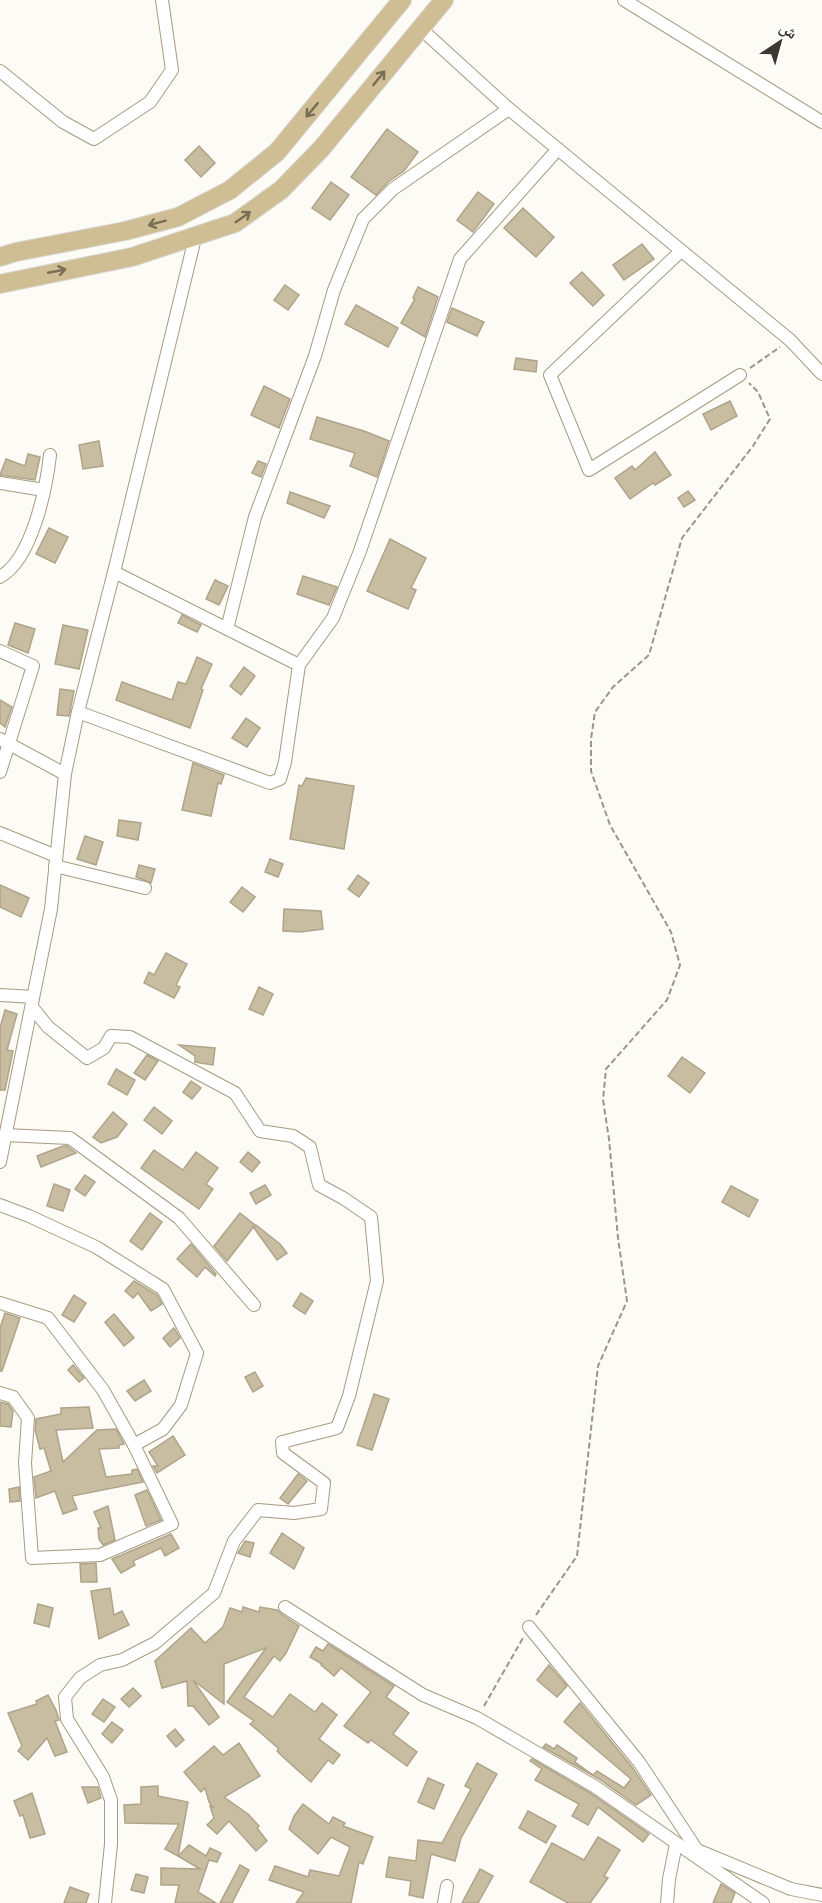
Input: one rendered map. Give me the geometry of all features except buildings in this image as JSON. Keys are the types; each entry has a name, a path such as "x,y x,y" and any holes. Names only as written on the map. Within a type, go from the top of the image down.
{"main road":[{"path":"0,257 125,231 178,217 230,190 277,152 402,0"},
{"path":"0,284 132,257 235,223 281,190 321,149 444,0"}],"street":[{"path":"0,71 63,122 94,139 150,102 172,70 162,17 162,0"},
{"path":"624,0 822,122"},
{"path":"420,28 509,109 790,340 822,374"},
{"path":"226,629 255,517 315,356 334,290 363,219 393,189 509,109"},
{"path":"78,712 270,783 280,779 285,762 299,665 333,618 360,551 460,259 558,149"},
{"path":"0,1162 51,909 65,774 78,712 195,238"},
{"path":"681,251 550,375 589,470 740,375"},
{"path":"0,577 9,572 32,535 44,490 50,455"},
{"path":"0,483 44,490"},
{"path":"114,572 299,665"},
{"path":"0,651 33,666 5,741 0,772"},
{"path":"5,741 65,774"},
{"path":"0,833 56,861 145,888"},
{"path":"0,995 32,1002 48,1027 87,1058 104,1048 111,1036 130,1037 235,1093 260,1131 293,1136 310,1147 319,1185 371,1217 377,1281 349,1396 337,1428 282,1442 283,1453 324,1483 321,1509 294,1513 258,1510 234,1540 214,1593 155,1643 122,1660 100,1665 80,1678 64,1697 67,1719 104,1777 111,1800 111,1844 105,1903"},
{"path":"5,1135 70,1138 179,1218 254,1305"},
{"path":"0,1205 96,1247 164,1289 197,1353 181,1405 163,1429 134,1445"},
{"path":"0,1303 48,1318 103,1389 134,1445 172,1524 100,1555 32,1558 25,1463 28,1418 13,1397 0,1393"},
{"path":"285,1607 423,1695 477,1718 594,1786 763,1903"},
{"path":"529,1627 639,1762 697,1850 791,1889 822,1895"},
{"path":"667,1903 676,1844"},
{"path":"444,1903 447,1886"}],"path":[{"path":"477,1718 549,1594 577,1556 598,1366 627,1301 603,1100 606,1069 667,1000 680,965 671,932 610,825 591,771 591,739 595,712 613,687 649,655 682,538 753,446 770,419 758,392 740,375 790,340"}]}
